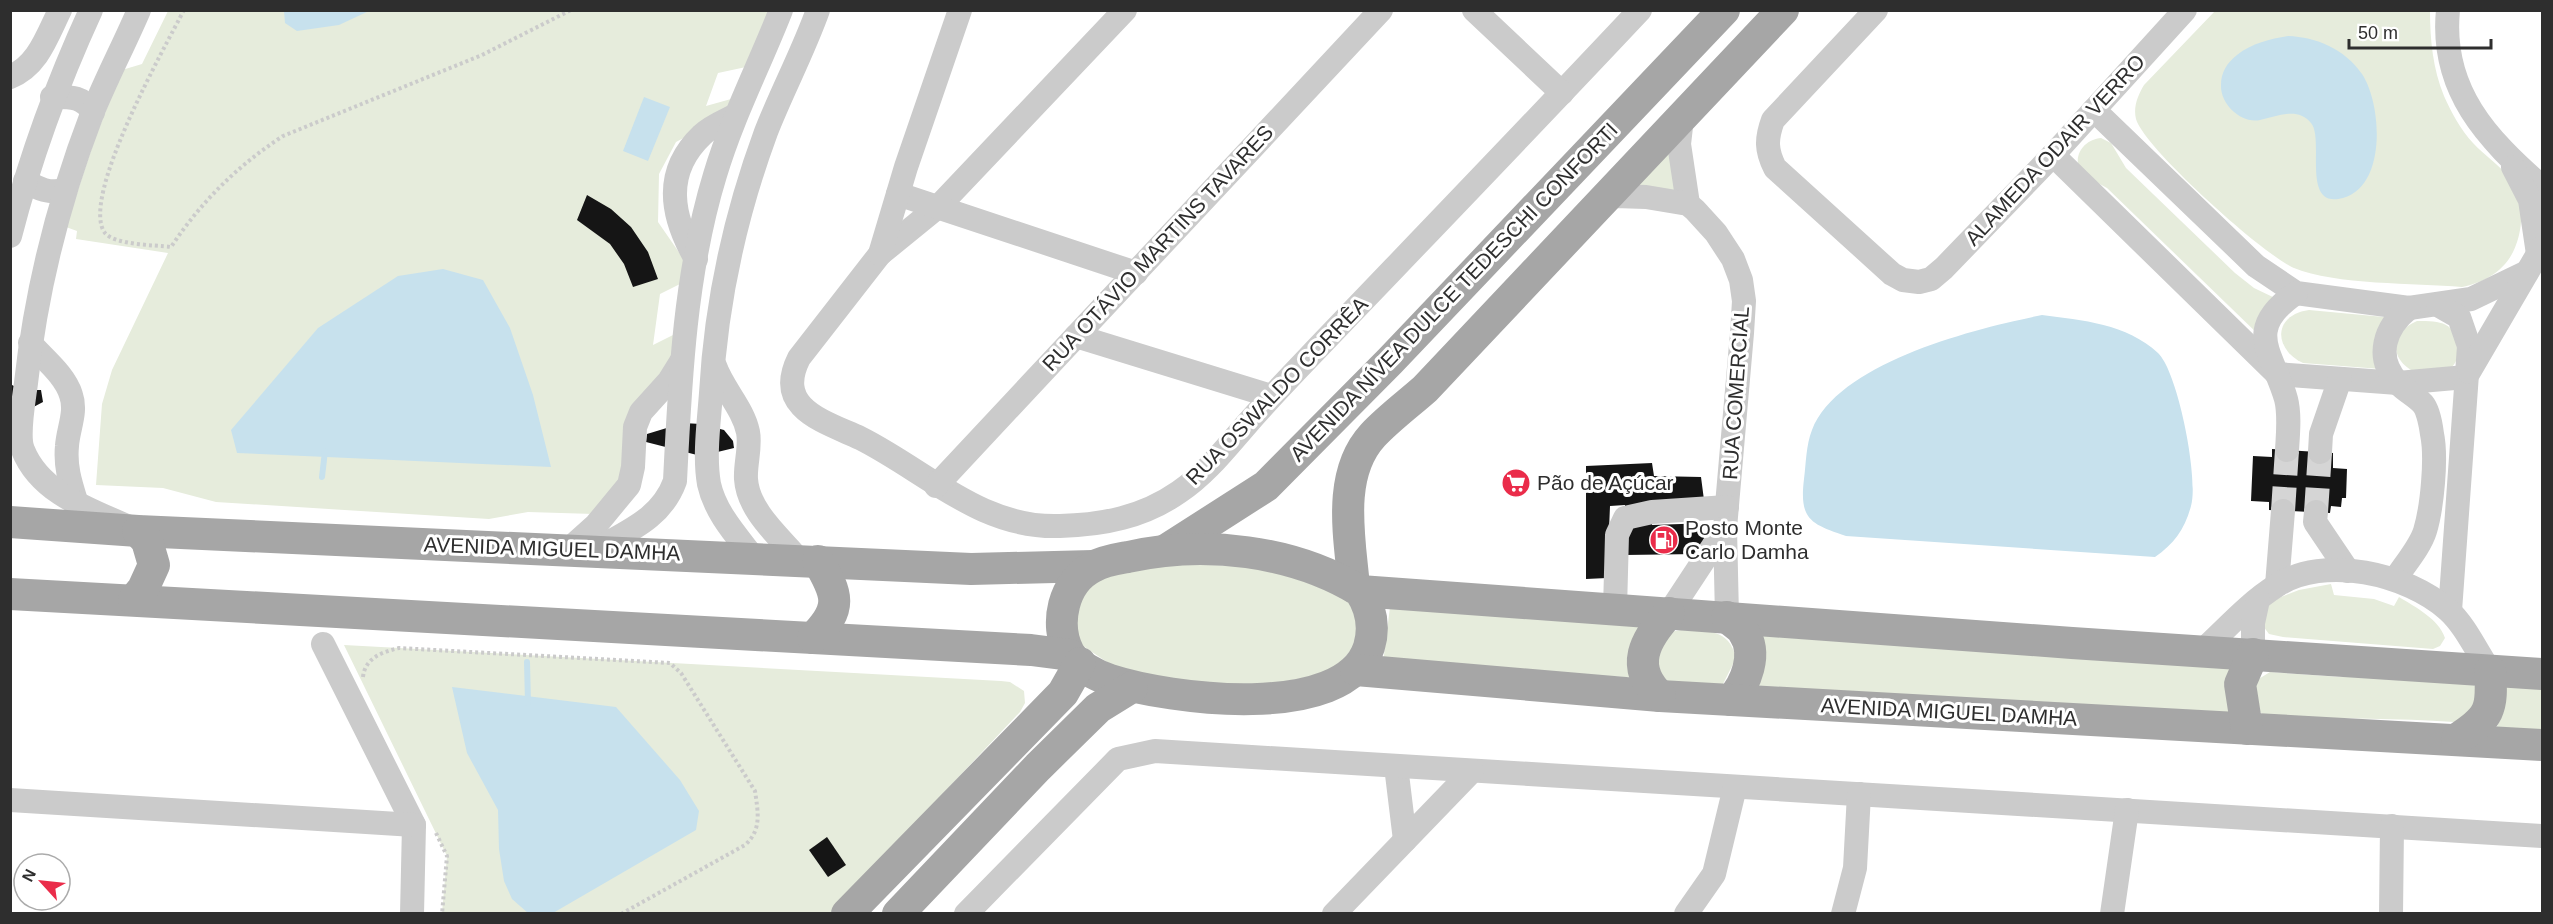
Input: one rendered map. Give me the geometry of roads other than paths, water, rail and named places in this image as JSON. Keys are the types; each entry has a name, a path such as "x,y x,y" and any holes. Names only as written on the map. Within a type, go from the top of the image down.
{"main road":[{"name":"AVENIDA NÍVEA DULCE TEDESCHI CONFORTI","path":"1166,551 1266,486 1390,361 1724,10"},
{"name":"AVENIDA NÍVEA DULCE TEDESCHI CONFORTI","path":"1356,670 1366,656 1371,641 1372,622 1368,603 1357,589 1347,518 1350,488 1358,462 1372,437 1425,389 1783,10"},
{"name":"AVENIDA MIGUEL DAMHA","path":"10,522 138,531 753,557 971,569 1093,566 1166,551"},
{"path":"134,600 143,589 154,565 147,541 138,531"},
{"path":"1166,551 1220,550 1264,555 1306,566 1357,589 2542,674"},
{"path":"1351,551 1374,571 1414,594"},
{"path":"808,560 835,596 834,610 828,623 813,638"},
{"path":"847,914 1063,693 1075,659 1062,631 1066,596 1076,579 1093,566"},
{"path":"10,594 1031,650 1075,659 1106,679 1132,687 1172,696 1220,700 1261,699 1309,692 1334,684 1356,670"},
{"path":"1660,696 1649,682 1643,656 1650,635 1670,613"},
{"path":"1726,617 1744,633 1749,652 1748,673 1731,700"},
{"path":"2247,729 2240,684 2253,654"},
{"name":"AVENIDA MIGUEL DAMHA","path":"1356,670 1660,696 2542,745"},
{"path":"2457,739 2475,728 2487,715 2492,698 2490,671"},
{"path":"898,914 1090,715 1132,687"}],"street":[{"path":"10,77 22,73 34,62 60,10"},
{"path":"10,236 52,97 91,10"},
{"path":"138,531 48,486 16,448 30,343 65,190 93,112 140,10"},
{"path":"579,551 650,519 662,507 675,481 687,316 711,189 734,116 781,10"},
{"path":"753,557 726,522 709,483 708,443 713,361 720,301 744,199 766,131 818,10"},
{"path":"880,254 960,10"},
{"path":"880,254 939,206 1125,10"},
{"name":"RUA OTÁVIO MARTINS TAVARES","path":"936,486 1381,10"},
{"path":"1474,10 1562,93"},
{"name":"RUA OSWALDO CORRÊA","path":"880,254 794,368 791,388 801,407 870,444 962,501 1005,519 1057,527 1106,523 1157,505 1197,479 1271,396 1640,10"},
{"name":"ALAMEDA ODAIR VERRO","path":"1876,10 1773,120 1768,134 1767,152 1775,168 1892,274 1903,280 1919,282 1931,279 1944,268 2053,155 2185,10"},
{"path":"2448,10 2451,51 2460,92 2474,118 2508,157 2542,187"},
{"path":"52,97 75,97 86,102 93,112"},
{"path":"2094,110 2256,266 2296,293 2409,308 2438,305 2471,299 2536,258"},
{"path":"696,260 676,219 673,197 678,174 689,150 703,134 734,116"},
{"path":"1604,202 1615,196 1632,196 1688,204 1678,144 1682,118"},
{"path":"2053,155 2277,374 2398,383 2466,377"},
{"path":"2466,377 2536,258 2530,200 2508,157"},
{"path":"25,181 42,190 54,193 65,190"},
{"path":"711,189 729,204 744,199"},
{"path":"898,194 1136,273"},
{"name":"RUA COMERCIAL","path":"1688,204 1725,244 1741,280 1744,301 1726,517 1726,617"},
{"path":"2287,450 2287,401 2268,357 2265,338 2269,320 2281,304 2296,293"},
{"path":"2438,305 2459,318 2469,346 2450,611"},
{"path":"2396,578 2425,532 2432,483 2433,436 2425,405 2398,383 2388,368 2384,351 2386,334 2395,319 2409,308"},
{"path":"1076,336 1271,396"},
{"path":"30,343 61,377 72,395 73,417 66,445 67,474 76,501"},
{"path":"684,358 713,361"},
{"path":"579,551 596,525 629,485 633,467 635,427 641,412 669,381 684,358"},
{"path":"713,361 721,383 741,415 748,433 748,493 767,523 808,560"},
{"path":"2320,452 2321,434 2340,379"},
{"path":"675,481 709,483"},
{"path":"1615,609 1617,535 1625,518 1652,512 1726,517"},
{"path":"2277,585 2282,516 2315,517 2348,571"},
{"name":"RUA COMERCIAL","path":"1670,613 1726,517"},
{"path":"2203,650 2277,585 2309,573 2348,571 2396,578 2420,589 2450,611 2490,671"},
{"path":"2253,654 2253,623 2258,600"},
{"path":"323,644 423,825 412,914"},
{"path":"966,914 1118,759 1155,751 2542,836"},
{"path":"1396,766 1405,840"},
{"path":"1334,914 1472,771"},
{"path":"1686,914 1714,874 1735,787"},
{"path":"1843,914 1855,868 1859,794"},
{"path":"10,800 423,825"},
{"path":"2112,914 2127,810"},
{"path":"2391,914 2392,826"}],"water":[{"path":"284,10 369,11 339,25 297,31 285,23"},
{"path":"2288,36 2319,42 2338,51 2355,65 2369,87 2376,123 2374,161 2367,178 2357,190 2343,198 2330,199 2322,194 2316,171 2315,131 2305,118 2300,115 2287,114 2260,120 2246,119 2233,111 2224,99 2221,80 2223,72 2237,55 2268,40"},
{"path":"644,97 670,107 648,161 623,151"},
{"path":"443,269 483,280 510,328 533,395 551,467 237,453 231,430 318,328 398,276"},
{"path":"2042,315 2088,322 2118,330 2146,343 2158,353 2165,364 2173,381 2185,427 2193,492 2186,522 2168,547 2155,557 1846,536 1816,524 1810,518 1806,512 1803,493 1810,436 1827,406 1850,385 1879,367 1912,352 1982,329"},
{"path":"452,687 616,707 680,780 699,811 696,830 553,913 528,913 512,899 504,881 499,849 498,810 467,753"}],"waterway":[{"path":"322,477 325,451"},
{"path":"527,662 528,703"}],"tunnel":[{"path":"2283,511 2287,450"},
{"path":"2316,512 2320,452"}],"place":[{"name":"Pão de Açúcar","path":"1516,483"},
{"name":"Posto Monte Carlo Damha","path":"1664,540"}]}
